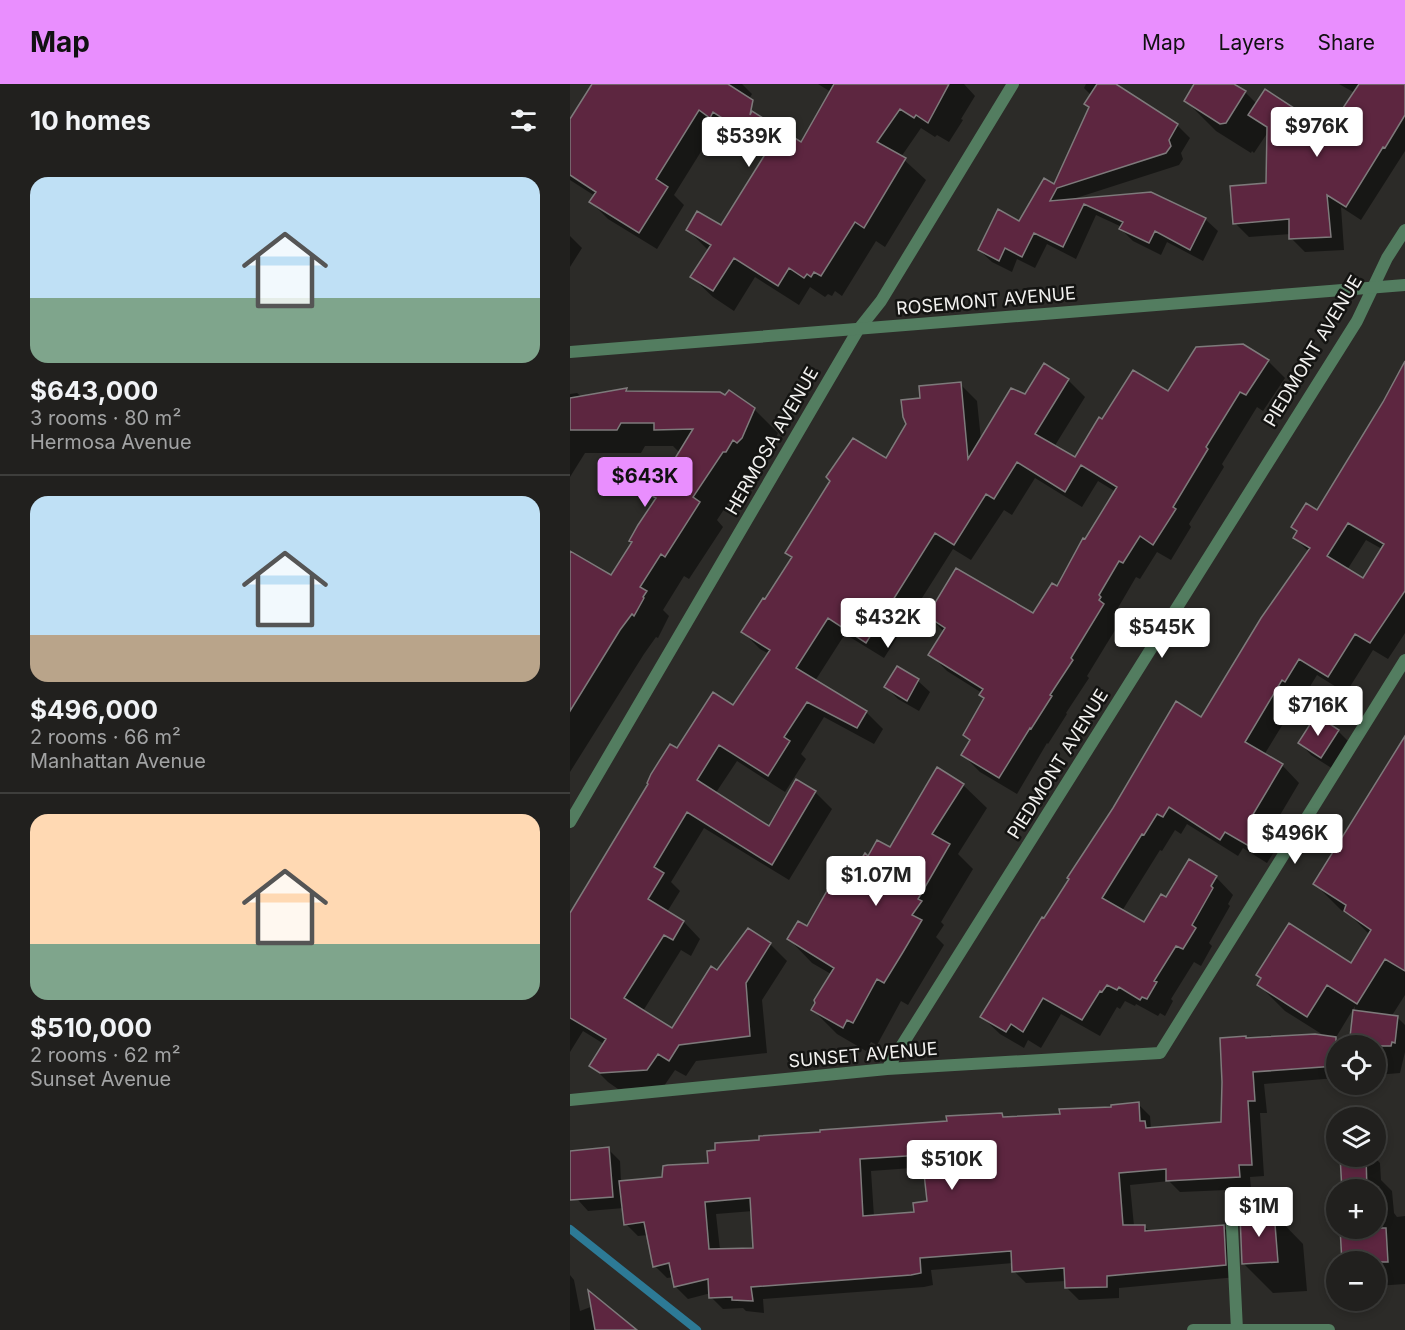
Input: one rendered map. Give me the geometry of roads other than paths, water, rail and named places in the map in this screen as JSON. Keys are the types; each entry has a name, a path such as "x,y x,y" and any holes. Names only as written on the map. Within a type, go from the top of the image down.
{"street":[{"name":"HERMOSA AVENUE","path":"570,822 858,330 881,301 1013,84"},
{"name":"PIEDMONT AVENUE","path":"887,1069 1350,331 1387,258 1405,230"},
{"name":"ROSEMONT AVENUE","path":"570,352 1405,285"},
{"name":"SUNSET AVENUE","path":"570,1100 887,1069 1161,1053 1405,660"},
{"path":"1231,1206 1237,1330"},
{"path":"1193,1330 1329,1330"}],"waterway":[{"path":"570,1229 697,1330"}]}
